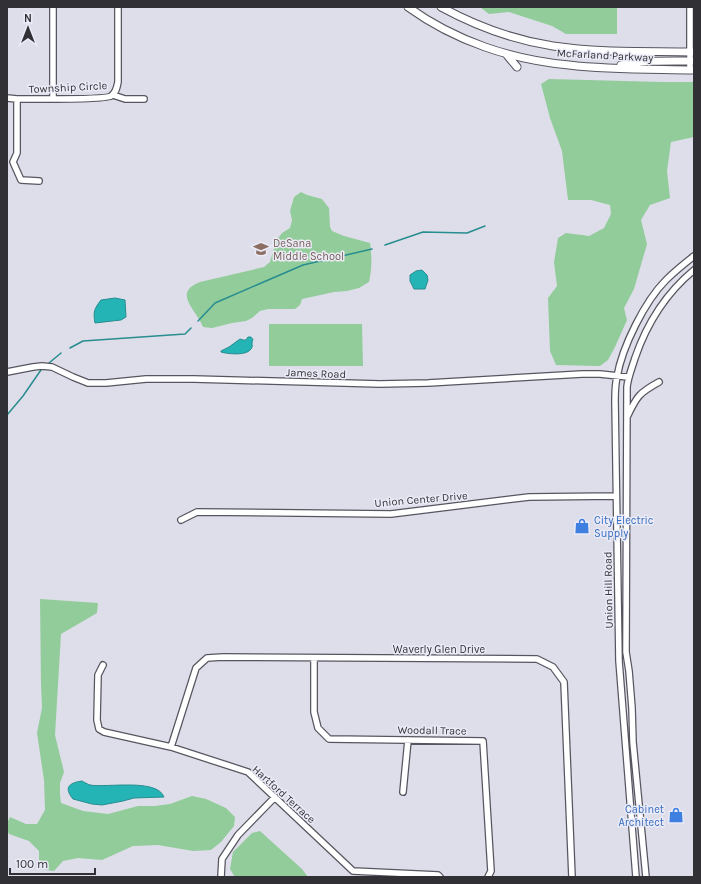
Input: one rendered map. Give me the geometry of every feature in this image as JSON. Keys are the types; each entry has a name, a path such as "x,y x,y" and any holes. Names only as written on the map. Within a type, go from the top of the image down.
{"main road":[{"name":"McFarland Parkway","path":"408,7 452,33 482,46 526,59 579,66 692,70"},
{"name":"McFarland Parkway","path":"441,7 468,21 489,29 541,44 583,49 692,52"},
{"path":"505,53 511,58 517,67"},
{"path":"611,68 656,60 692,61"}],"street":[{"path":"53,7 53,99"},
{"name":"Township Circle","path":"7,98 97,98 110,97 113,95 118,82 118,7"},
{"path":"690,7 692,70"},
{"path":"113,95 125,99 144,99"},
{"path":"17,99 17,153 13,162 21,180 39,182"},
{"name":"Union Hill Road","path":"636,877 619,662 615,401 617,376 623,354 630,337 646,307 666,279 694,256"},
{"name":"Union Hill Road","path":"646,877 633,742 629,671 626,652 626,398 628,377 642,340 654,316 674,288 694,270"},
{"name":"James Road","path":"7,372 33,367 52,367 88,383 153,379 388,384 495,380 582,374 628,377"},
{"path":"626,419 639,395 646,389 659,382"},
{"name":"Union Center Drive","path":"181,520 197,512 391,514 529,497 616,496"},
{"name":"Waverly Glen Drive","path":"171,747 196,668 207,658 536,659 554,667 564,682 572,877"},
{"name":"Woodall Trace","path":"314,658 314,712 318,728 329,739 483,741 491,871 488,877"},
{"name":"Hartford Terrace","path":"103,665 98,675 98,729 104,732 171,747 248,772 354,871 440,877"},
{"path":"403,792 408,740"},
{"path":"221,877 222,859 238,835 275,797"}],"green space":[{"path":"480,7 617,7 617,34 566,34 552,26 509,12 489,14"},
{"path":"549,79 694,82 694,137 671,142 667,171 670,198 650,205 641,220 647,244 634,289 624,308 627,320 608,360 600,366 556,365 550,351 548,298 557,286 554,262 558,238 566,233 589,236 604,228 611,214 610,205 591,200 568,200 562,151 550,118 541,84"},
{"path":"301,192 322,199 329,208 330,227 332,231 370,243 371,272 369,282 359,288 302,299 300,305 295,309 268,309 260,311 246,321 212,328 203,327 188,302 188,291 192,286 200,282 264,267 270,262 276,241 282,233 290,228 292,220 290,211 294,197"},
{"path":"269,324 362,324 363,366 269,366"},
{"path":"40,599 98,603 97,613 61,634 55,735 64,772 60,783 61,803 83,811 108,814 138,806 170,804 192,796 206,799 226,808 235,817 234,826 221,842 211,850 193,851 158,845 133,846 102,860 78,858 63,861 54,871 39,869 39,851 29,841 9,834 7,825 10,817 26,824 37,824 45,810 44,780 37,733 42,708"},
{"path":"260,831 302,869 308,877 235,877 230,869 233,852 252,833"}],"water":[{"path":"422,270 427,275 428,280 425,289 414,289 410,281 410,275 416,271"},
{"path":"115,298 125,300 126,317 121,320 95,323 95,311 101,300"},
{"path":"248,337 253,339 252,347 249,351 237,354 221,352 240,339 246,340"},
{"path":"82,781 90,785 97,786 142,786 159,791 164,797 134,798 102,805 92,804 73,799 70,795 68,789 69,787 73,783"}],"waterway":[{"path":"385,245 423,232 467,233 485,226"},
{"path":"198,321 215,303 303,265 372,249"},
{"path":"70,348 83,341 185,334 191,328"},
{"path":"49,363 61,353"},
{"path":"7,415 23,396 43,367"}],"place":[{"name":"DeSana Middle School","path":"261,249"},
{"name":"City Electric Supply","path":"582,526"},
{"name":"Cabinet Architect","path":"676,815"}]}
